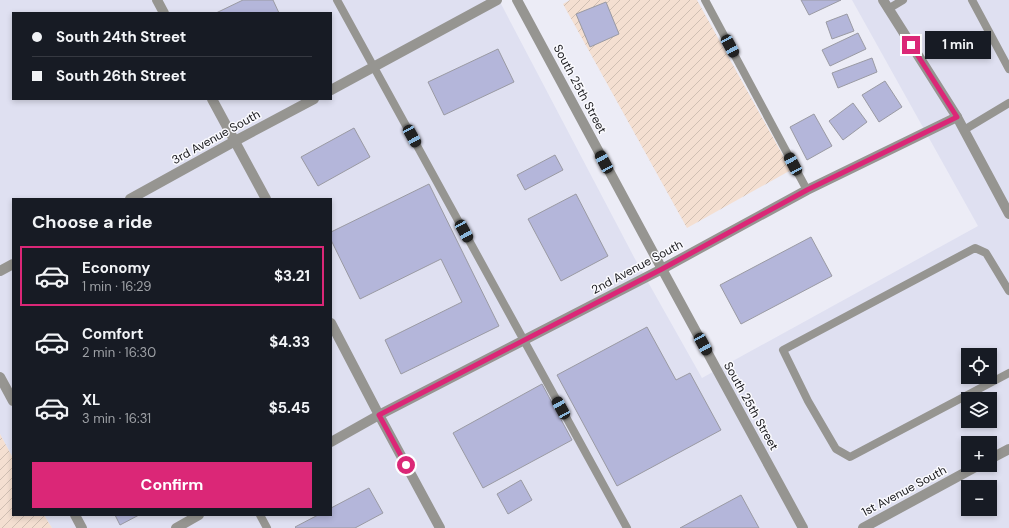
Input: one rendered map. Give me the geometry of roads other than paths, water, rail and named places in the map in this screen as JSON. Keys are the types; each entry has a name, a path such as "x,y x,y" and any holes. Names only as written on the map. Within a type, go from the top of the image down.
{"street":[{"path":"157,0 163,12"},
{"path":"332,89 497,0"},
{"name":"South 25th Street","path":"517,0 803,528"},
{"path":"885,4 957,117 1009,214"},
{"path":"213,100 265,198"},
{"name":"3rd Avenue South","path":"132,198 312,100"},
{"name":"2nd Avenue South","path":"332,441 379,415 662,269 807,190 957,117"},
{"path":"0,271 12,265"},
{"path":"332,325 440,528"},
{"path":"0,377 12,399"},
{"path":"997,455 1009,449"},
{"name":"1st Avenue South","path":"863,528 966,472"},
{"path":"76,516 82,528"},
{"path":"176,528 197,516"}],"lane":[{"path":"337,0 627,528"},
{"path":"705,0 807,190"},
{"path":"885,4 903,0"},
{"path":"972,0 1009,69"},
{"path":"964,130 1009,103"},
{"path":"1009,291 986,252 974,248 783,350 808,401 836,449 850,457 1009,374"},
{"path":"261,516 267,528"}]}
